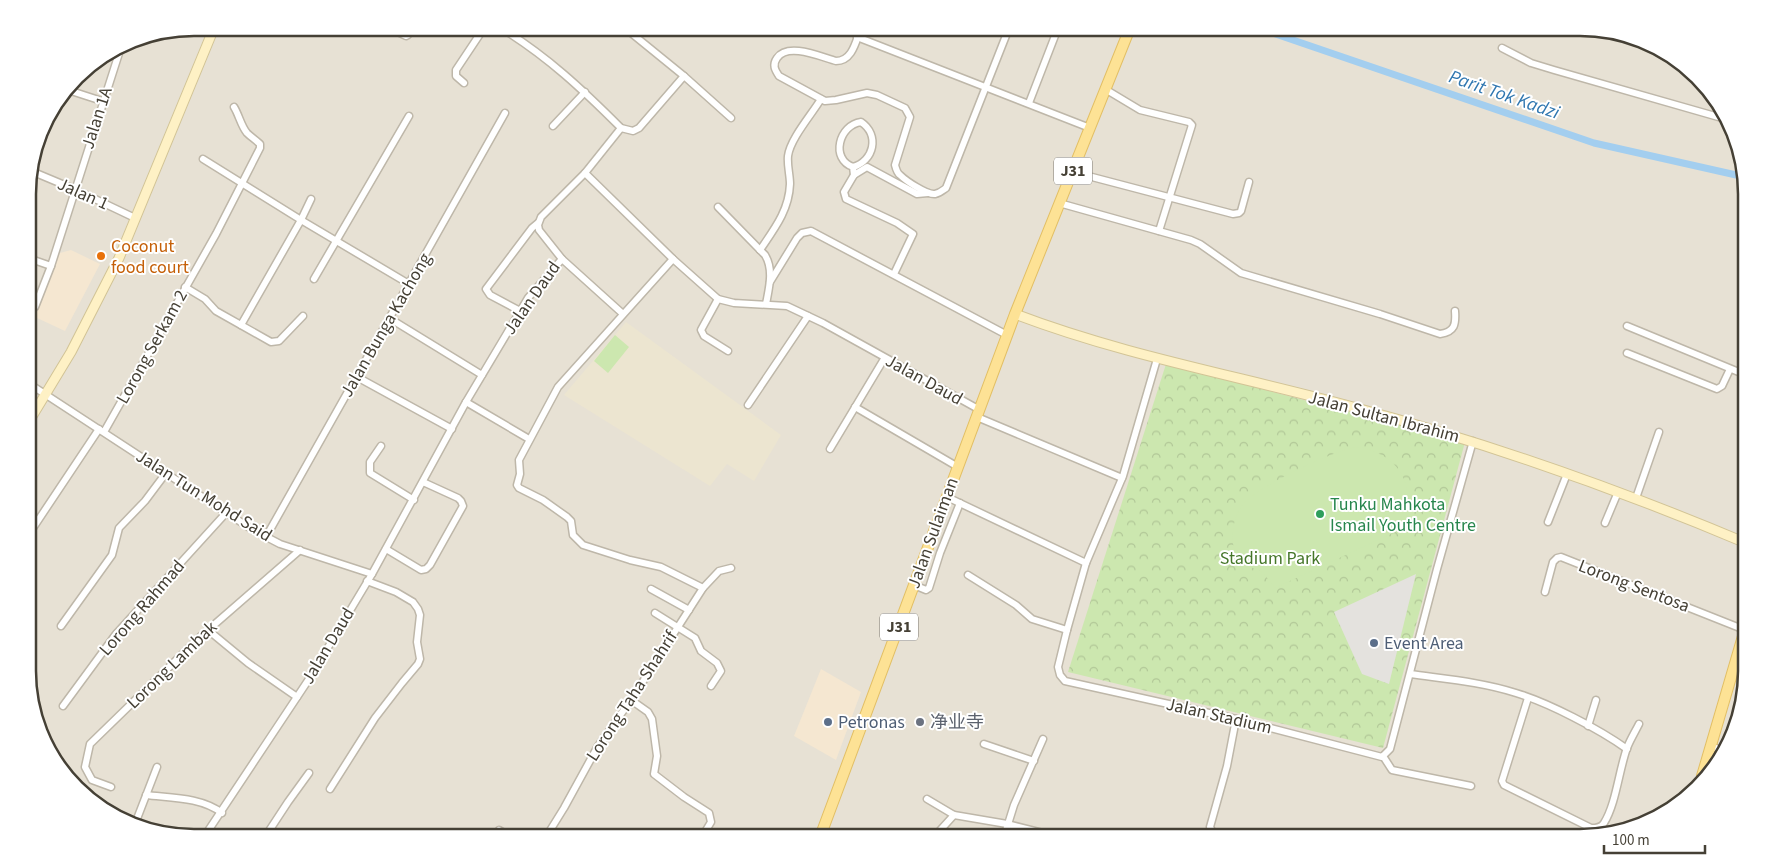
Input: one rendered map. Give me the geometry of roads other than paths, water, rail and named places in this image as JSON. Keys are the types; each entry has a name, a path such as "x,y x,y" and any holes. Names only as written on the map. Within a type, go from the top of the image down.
{"main road":[{"name":"J31","path":"1015,314 1127,36"},
{"name":"Jalan Sulaiman","path":"823,829 1015,314"},
{"path":"1705,766 1738,655"}],"street":[{"path":"894,274 913,234 897,223 846,198 844,192 854,175 868,167 917,194 940,192 946,188 1006,36"},
{"path":"1029,104 1055,36"},
{"path":"37,410 71,352 112,274 210,37"},
{"path":"464,84 456,76 456,70 478,37"},
{"path":"514,37 542,55 585,92 621,128 633,131 639,128 684,76"},
{"path":"636,37 731,118"},
{"path":"928,193 899,175 896,170 895,165 910,117 904,108 872,93 829,102 821,100 779,76 774,65 775,60 783,52 797,50 841,61 850,55 858,37 1090,128"},
{"path":"1502,48 1532,63 1601,85 1717,117"},
{"name":"Jalan 1A","path":"37,302 51,266 117,57"},
{"path":"1105,89 1140,110 1189,122 1192,125 1159,231"},
{"path":"74,92 102,101"},
{"path":"553,126 585,92"},
{"path":"760,250 785,212 790,182 788,156 795,140 821,100"},
{"name":"Lorong Serkam 2","path":"36,523 101,430 216,234 260,148 260,144 248,134 234,106"},
{"name":"Jalan Bunga Kachong","path":"266,537 506,113"},
{"path":"314,280 409,116"},
{"path":"861,122 871,132 872,146 871,151 861,165 853,167 846,165 841,159 839,144 851,125 861,122"},
{"path":"520,311 490,295 486,289 541,217 585,172 621,128"},
{"path":"203,159 409,284"},
{"path":"853,167 854,175"},
{"path":"585,172 718,299 701,330 704,336 728,351"},
{"path":"1073,172 1233,214 1241,211 1249,182"},
{"name":"Jalan 1","path":"38,174 135,218"},
{"path":"241,325 311,199"},
{"path":"1059,203 1196,242 1241,273 1380,314 1440,334 1447,333 1454,328 1456,311"},
{"path":"718,207 760,250 769,262 770,282 766,304"},
{"name":"Jalan Daud","path":"210,829 297,697 372,574 466,402 528,298 562,259 543,235 538,223"},
{"path":"770,282 797,238 802,233 811,231 1007,335"},
{"path":"562,259 623,314"},
{"path":"674,259 558,387 518,460 520,474 517,485 567,517 571,521 573,535 577,541 590,548 661,567 703,588"},
{"path":"37,261 51,266"},
{"path":"185,287 206,299 216,311 274,343 303,316"},
{"name":"Jalan Daud","path":"718,299 734,303 787,306 808,316 978,413 1122,478"},
{"name":"Jalan Sultan Ibrahim","path":"1015,314 1157,359 1352,407 1473,441 1636,498 1738,540"},
{"path":"748,405 808,316"},
{"path":"389,318 482,374"},
{"path":"1627,326 1738,372"},
{"path":"1627,352 1717,388 1722,386 1730,369"},
{"path":"830,449 884,359"},
{"name":"Jalan Stadium","path":"1157,359 1122,478 1086,563 1058,667 1060,675 1065,681 1236,719 1383,756"},
{"path":"357,377 452,429"},
{"name":"Jalan Tun Mohd Said","path":"37,389 226,513 266,537 372,574"},
{"path":"466,402 530,438"},
{"path":"855,407 958,467"},
{"path":"1636,498 1659,432"},
{"path":"1471,786 1392,770 1383,756 1390,749 1473,441"},
{"path":"381,446 370,462 370,473 414,500"},
{"path":"61,626 112,555 119,528 145,501 166,473"},
{"path":"1548,522 1566,474"},
{"path":"386,549 422,570 426,569 463,506 458,498 423,482"},
{"path":"1605,523 1618,492"},
{"path":"946,497 1086,563"},
{"path":"914,585 926,590 929,588 940,552 960,503"},
{"name":"Lorong Rahmad","path":"63,706 116,634 226,513"},
{"path":"928,546 940,552"},
{"name":"Lorong Lambak","path":"111,787 92,780 85,767 90,744 208,630 300,550"},
{"name":"Lorong Sentosa","path":"1545,592 1553,562 1561,557 1738,625"},
{"name":"Lorong Taha Shahrif","path":"551,829 598,746 631,700 703,588 719,571 732,568"},
{"path":"968,574 1016,605 1032,619 1067,630"},
{"path":"330,788 375,718 420,659 417,642 420,615 418,609 413,602 396,592 367,581"},
{"path":"651,588 689,610"},
{"path":"655,612 695,638 700,651 717,663 721,671 711,686"},
{"path":"208,630 248,663 297,697"},
{"path":"1410,674 1498,688 1528,698 1588,726 1627,748"},
{"path":"1528,698 1502,781 1504,785 1590,828"},
{"path":"631,700 648,712 652,719 657,756 654,774 709,813 711,822 707,829"},
{"path":"1588,726 1596,700"},
{"path":"1211,828 1227,766 1236,719"},
{"path":"1601,827 1615,796 1627,748 1639,724"},
{"path":"1006,828 1014,805 1043,740"},
{"path":"984,744 1034,761"},
{"path":"1711,746 1716,748"},
{"path":"137,818 157,767"},
{"path":"271,829 309,773"},
{"path":"146,795 200,802 222,813"},
{"path":"927,799 954,815 1025,828"},
{"path":"942,828 954,815"}],"waterway":[{"name":"Parit Tok Kadzi","path":"1282,36 1594,143 1736,175"}],"place":[{"name":"Coconut food court","path":"101,256"},
{"name":"Tunku Mahkota Ismail Youth Centre","path":"1320,514"},
{"name":"Event Area","path":"1374,643"},
{"name":"Petronas","path":"828,722"},
{"name":"净业寺","path":"920,722"}],"park label":[{"name":"Stadium Park","path":"1270,558"}]}
